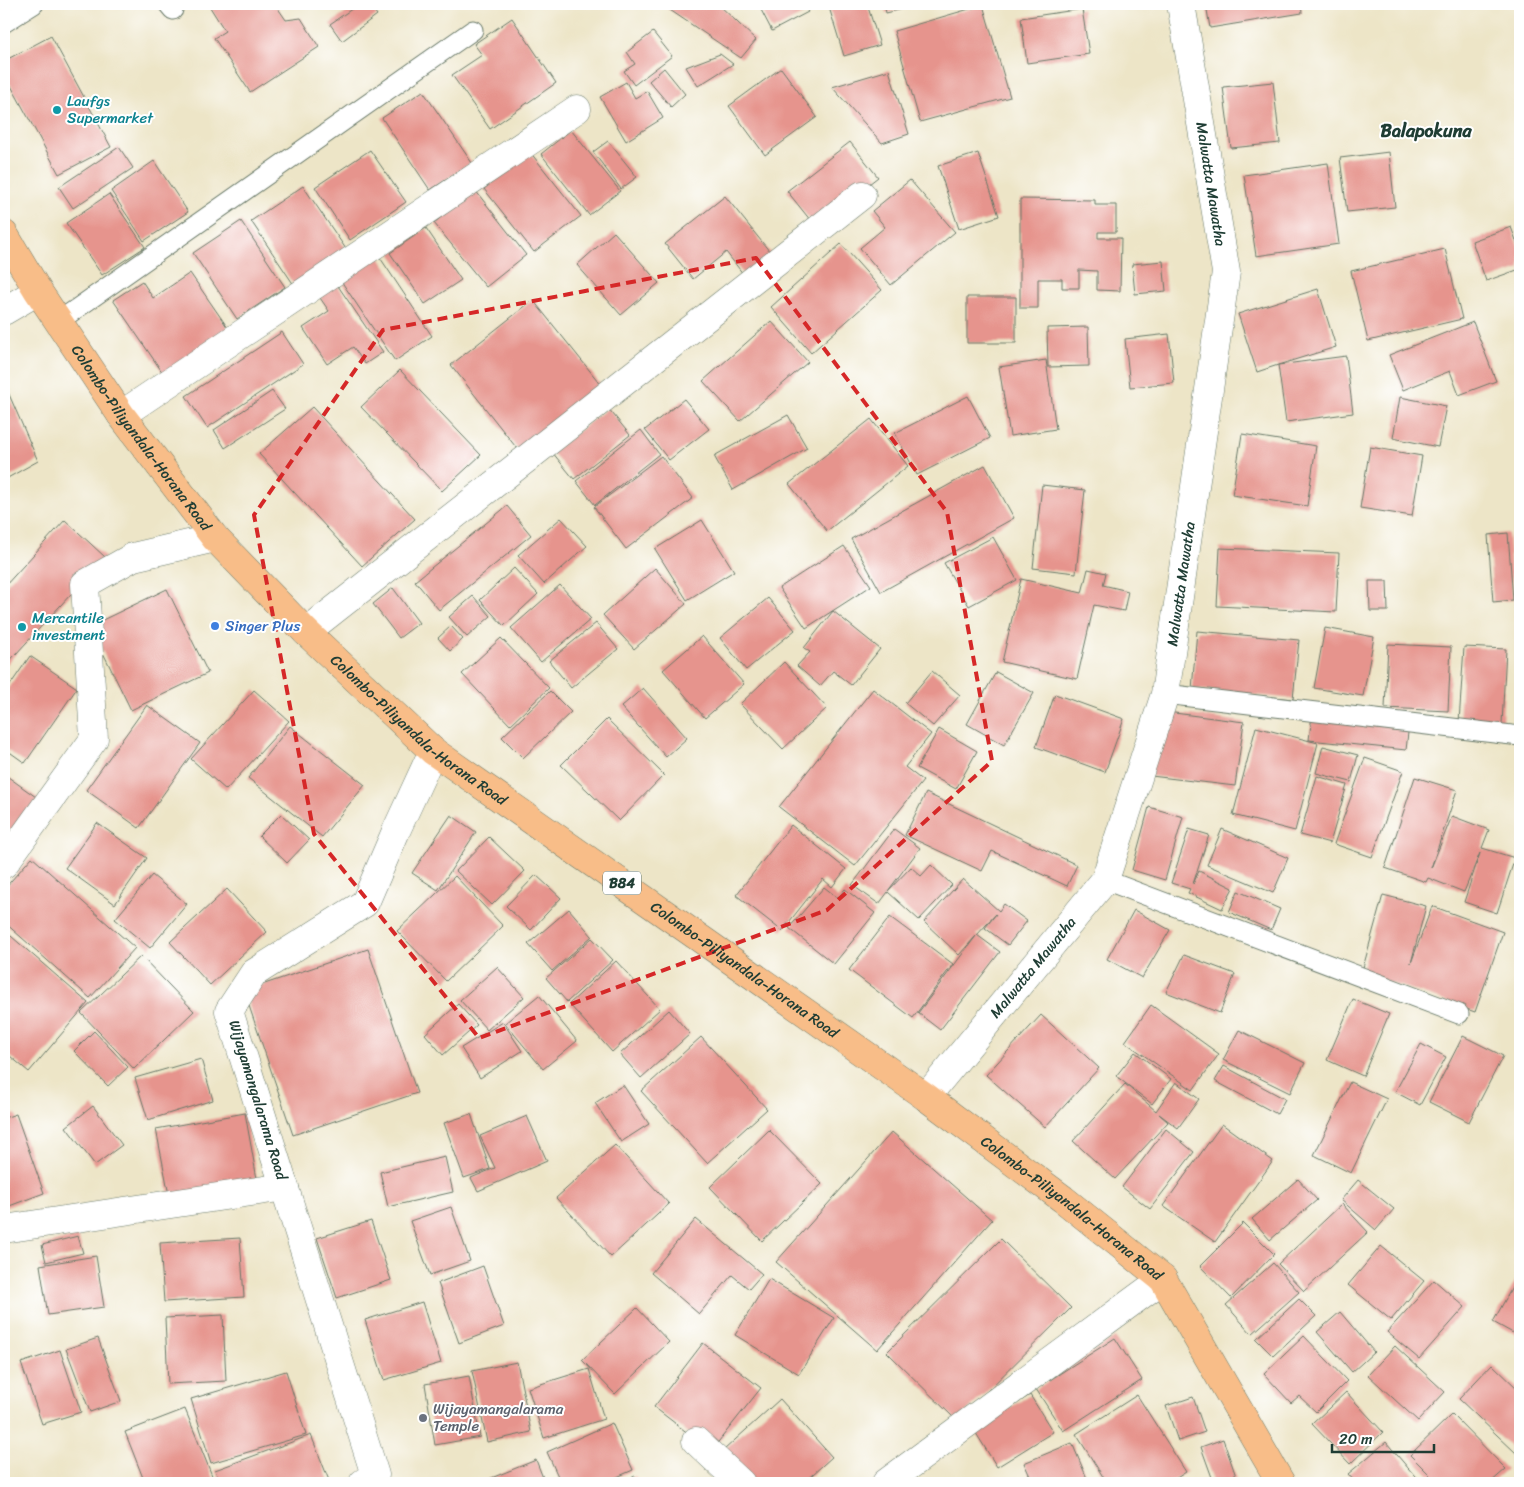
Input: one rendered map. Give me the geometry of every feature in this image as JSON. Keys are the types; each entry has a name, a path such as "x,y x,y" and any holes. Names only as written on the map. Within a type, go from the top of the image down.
{"main road":[{"name":"Colombo-Piliyandala-Horana Road","path":"4,234 38,290 121,414 215,538 306,632 433,751 926,1097 1063,1199 1163,1279 1281,1483"}],"street":[{"name":"Malwatta Mawatha","path":"926,1097 1105,880 1164,694 1226,272 1181,4"},
{"path":"121,414 577,109"},
{"path":"306,632 862,195"},
{"path":"4,311 38,290"},
{"path":"4,864 94,739 84,584 133,557 215,538"},
{"name":"Wijayamangalarama Road","path":"373,1480 285,1187 229,1011 254,973 365,903 396,830 433,751"},
{"path":"4,1229 285,1187"},
{"path":"886,1483 1163,1279"},
{"path":"696,1441 741,1483"}],"lane":[{"path":"4,23 34,4"},
{"path":"58,320 473,30"},
{"path":"1164,694 1520,736"},
{"path":"1105,880 1459,1014"}],"highlighted area":[{"path":"756,258 947,512 992,761 827,910 479,1038 314,834 254,515 383,330"}],"building":[{"path":"208,4 275,4 286,20 301,18 319,47 250,92 214,38 225,31"},
{"path":"359,4 369,4 377,15 342,41 330,24"},
{"path":"661,4 718,4 756,40 741,58"},
{"path":"758,4 803,4 808,12 772,31"},
{"path":"828,4 867,4 880,45 844,56"},
{"path":"884,4 920,4 920,5 886,13"},
{"path":"1206,4 1301,4 1302,13 1210,28"},
{"path":"983,5 1010,97 920,122 894,31"},
{"path":"1082,9 1089,54 1027,63 1021,18"},
{"path":"512,18 556,83 490,129 452,75 482,55 474,44"},
{"path":"653,32 672,56 634,85 624,71 635,64 627,52"},
{"name":"Laufgs Supermarket","path":"51,36 111,147 59,174 4,73 4,61"},
{"path":"720,54 733,64 698,86 686,67"},
{"path":"664,68 685,94 671,107 649,81"},
{"path":"781,68 817,117 765,155 729,106"},
{"path":"889,70 909,134 882,143 832,87"},
{"path":"626,82 635,98 647,91 663,118 626,141 600,97"},
{"path":"1273,82 1280,143 1231,148 1223,87"},
{"path":"423,91 472,163 430,190 382,118"},
{"path":"571,130 620,191 589,215 541,154"},
{"path":"608,141 637,177 621,189 593,152"},
{"path":"850,142 878,177 815,226 787,191"},
{"path":"119,147 133,168 73,208 59,187"},
{"path":"370,150 406,202 350,240 315,187"},
{"path":"530,152 581,216 534,252 484,189"},
{"path":"1389,152 1395,207 1347,212 1340,158"},
{"path":"978,153 999,216 959,229 938,166"},
{"path":"154,161 188,212 144,241 111,191"},
{"path":"1328,163 1339,244 1256,256 1244,175"},
{"path":"910,180 955,232 891,285 860,248 885,227 872,211"},
{"path":"303,186 346,249 294,285 251,221"},
{"path":"475,190 526,255 486,287 434,223"},
{"path":"109,194 145,247 102,275 66,223"},
{"path":"725,196 774,257 747,279 726,252 693,279 665,244"},
{"path":"1020,199 1095,200 1095,205 1116,205 1116,232 1098,232 1098,238 1121,238 1120,291 1097,290 1097,271 1079,270 1079,288 1062,288 1062,279 1038,279 1038,308 1020,308"},
{"path":"241,221 285,287 237,319 193,253"},
{"path":"1511,227 1520,251 1520,269 1486,281 1472,241"},
{"path":"426,228 461,280 425,304 390,253"},
{"path":"614,232 659,283 621,315 577,265"},
{"path":"841,244 882,290 811,353 771,307"},
{"path":"1445,249 1462,319 1368,341 1351,271"},
{"path":"375,250 432,336 395,361 337,275"},
{"path":"1163,261 1166,291 1135,294 1132,264"},
{"path":"190,273 230,331 167,379 113,300 142,281 153,298"},
{"path":"336,283 383,352 365,364 353,347 327,364 303,328 329,311 318,295"},
{"path":"1318,289 1336,347 1257,372 1238,314"},
{"path":"967,297 1016,297 1016,343 967,343"},
{"path":"533,300 602,386 519,451 451,365"},
{"path":"771,321 808,362 740,421 703,381"},
{"path":"1473,322 1496,381 1459,395 1450,371 1403,390 1389,355"},
{"path":"1088,327 1089,366 1048,367 1047,328"},
{"path":"282,332 303,364 207,428 186,396"},
{"path":"1169,334 1174,383 1130,387 1125,339"},
{"path":"1346,356 1353,413 1286,422 1278,365"},
{"path":"1046,360 1056,429 1010,436 999,367"},
{"path":"400,370 481,455 442,491 361,407"},
{"path":"4,383 38,461 4,480"},
{"path":"272,391 285,409 225,448 214,430"},
{"path":"968,396 990,438 917,475 895,433"},
{"path":"1400,397 1446,406 1438,447 1393,438"},
{"path":"684,399 709,429 669,460 645,430"},
{"path":"312,407 415,519 362,566 259,454"},
{"path":"608,408 630,435 574,479 552,452"},
{"path":"788,415 807,448 733,490 714,456"},
{"path":"871,419 908,466 827,531 789,484"},
{"path":"641,430 659,454 595,505 576,481"},
{"path":"1242,434 1316,446 1307,506 1232,495"},
{"path":"1370,447 1422,456 1412,516 1360,508"},
{"path":"661,456 693,498 626,549 594,507"},
{"path":"985,465 1014,518 881,592 851,539"},
{"path":"1042,485 1085,490 1076,573 1033,568"},
{"path":"507,506 531,535 439,610 415,581"},
{"path":"561,518 587,546 544,584 518,555"},
{"name":"Mercantile investment","path":"65,520 105,557 4,667 4,587"},
{"path":"702,520 734,571 687,600 655,549"},
{"path":"1508,533 1513,600 1493,602 1488,535"},
{"path":"993,537 1017,580 969,606 944,563"},
{"path":"844,546 871,586 806,628 779,588"},
{"path":"1220,548 1339,553 1336,612 1217,606"},
{"path":"514,568 538,594 504,626 480,600"},
{"path":"655,568 686,604 634,649 603,615"},
{"path":"1088,569 1106,573 1103,585 1128,591 1124,611 1094,605 1077,679 1002,662 1021,579 1082,593"},
{"path":"1369,581 1387,581 1388,611 1370,611"},
{"path":"560,585 591,619 541,662 511,628"},
{"path":"393,588 419,623 399,638 373,604"},
{"path":"167,589 208,673 131,710 90,626"},
{"path":"473,596 491,616 467,637 449,617"},
{"path":"768,598 795,630 746,670 720,638"},
{"path":"833,611 880,649 851,685 833,671 820,686 797,666 810,652 804,648"},
{"path":"596,623 618,649 571,688 549,661"},
{"path":"451,626 463,639 450,651 438,638"},
{"path":"1325,628 1374,637 1363,696 1314,688"},
{"path":"1197,631 1299,640 1293,699 1192,689"},
{"path":"702,636 744,684 705,718 663,670"},
{"path":"501,638 549,688 510,725 462,674"},
{"path":"1388,644 1451,647 1448,711 1385,708"},
{"path":"1464,647 1506,649 1502,724 1459,722"},
{"path":"30,656 77,688 25,763 4,748 4,694"},
{"path":"784,662 827,708 783,749 740,704"},
{"path":"932,671 960,695 933,726 905,703"},
{"path":"996,672 1034,693 1004,745 967,724"},
{"path":"643,688 687,738 666,757 621,707"},
{"path":"873,689 931,734 905,767 923,781 855,866 779,807"},
{"path":"254,690 289,721 226,790 191,759"},
{"path":"550,691 571,712 523,758 502,737"},
{"path":"1055,694 1124,719 1105,772 1036,747"},
{"path":"147,705 200,743 139,828 86,790"},
{"path":"1159,711 1244,722 1235,786 1151,776"},
{"path":"1312,715 1409,724 1406,750 1309,740"},
{"path":"607,719 664,775 619,821 561,765"},
{"path":"290,726 365,785 322,837 248,778"},
{"path":"1256,727 1318,743 1295,831 1233,815"},
{"path":"939,729 977,751 956,789 917,768"},
{"path":"1323,746 1358,755 1351,782 1316,773"},
{"path":"1365,758 1403,771 1372,857 1334,844"},
{"path":"4,774 43,802 4,855"},
{"path":"1317,776 1347,785 1330,843 1300,835"},
{"path":"1415,777 1457,790 1431,868 1452,816 1489,830 1482,848 1515,858 1497,913 1464,902 1480,853 1464,892 1428,878 1426,882 1385,868"},
{"path":"926,793 1077,865 1067,886 992,851 982,871 905,835"},
{"path":"1149,807 1183,817 1165,880 1132,870"},
{"path":"281,814 309,840 287,863 259,836"},
{"path":"451,815 476,832 438,890 412,873"},
{"path":"97,823 147,858 115,904 65,868"},
{"path":"791,825 846,869 832,887 823,879 782,931 736,895"},
{"path":"894,829 920,848 888,891 911,867 921,876 931,865 952,885 919,920 888,892 879,904 852,885"},
{"path":"1189,829 1209,835 1193,884 1199,871 1233,888 1222,909 1188,893 1190,889 1171,883"},
{"path":"1222,829 1288,858 1273,893 1207,865"},
{"path":"489,837 525,871 492,905 456,871"},
{"path":"32,857 135,948 90,998 4,922 4,889"},
{"path":"152,875 187,904 150,948 115,919"},
{"path":"536,875 561,898 531,930 506,906"},
{"path":"455,876 503,926 446,981 397,931"},
{"path":"963,879 999,911 1004,904 1027,921 1008,945 985,928 996,914 977,935 1000,952 940,1030 918,1013 976,936 959,955 924,922"},
{"path":"824,887 838,898 845,889 875,913 834,964 789,928"},
{"path":"227,889 267,932 210,985 170,942"},
{"path":"1238,891 1280,909 1271,930 1229,912"},
{"path":"1383,895 1426,906 1411,963 1432,906 1503,932 1475,1012 1404,987 1361,975"},
{"path":"569,909 592,936 552,971 528,944"},
{"path":"1134,910 1170,930 1142,978 1107,959"},
{"path":"890,917 953,964 913,1018 849,970"},
{"path":"4,930 88,1003 29,1072 4,1051"},
{"path":"592,938 613,960 567,1002 546,978"},
{"path":"368,949 417,1093 293,1135 244,991"},
{"path":"1184,955 1235,974 1220,1013 1166,992"},
{"path":"141,956 194,1011 134,1069 81,1013"},
{"path":"616,961 660,1009 612,1052 569,1004"},
{"path":"497,967 524,997 487,1030 460,1000"},
{"path":"539,995 577,1041 543,1069 505,1023"},
{"path":"1353,999 1389,1014 1363,1076 1327,1060"},
{"path":"458,1004 477,1025 443,1055 425,1034"},
{"path":"1151,1005 1219,1054 1193,1090 1125,1042"},
{"path":"669,1010 690,1034 641,1078 620,1054"},
{"path":"1041,1015 1099,1068 1045,1127 986,1075"},
{"path":"503,1022 522,1051 480,1078 461,1048"},
{"path":"1239,1030 1305,1063 1290,1093 1223,1060"},
{"path":"94,1031 128,1067 108,1086 74,1051"},
{"path":"1463,1036 1503,1056 1469,1122 1429,1102"},
{"path":"701,1037 767,1109 707,1163 641,1091"},
{"path":"1421,1044 1446,1057 1420,1105 1395,1092"},
{"path":"1135,1052 1171,1079 1152,1104 1116,1076"},
{"path":"201,1059 213,1100 148,1120 135,1078"},
{"path":"1224,1066 1285,1099 1277,1114 1215,1081"},
{"path":"1176,1082 1199,1099 1178,1128 1159,1114 1168,1122 1115,1179 1073,1141 1125,1084 1156,1111"},
{"path":"1350,1082 1387,1099 1351,1173 1314,1155"},
{"path":"623,1085 649,1124 621,1142 595,1103"},
{"path":"93,1106 122,1145 95,1165 66,1127"},
{"path":"245,1113 257,1179 169,1195 156,1129"},
{"path":"16,1114 44,1193 4,1208 4,1118"},
{"path":"471,1114 490,1169 464,1178 444,1123"},
{"path":"527,1116 547,1161 478,1191 471,1178 495,1168 480,1136"},
{"path":"1222,1124 1273,1161 1215,1242 1163,1206"},
{"path":"1166,1129 1194,1152 1150,1209 1122,1187"},
{"path":"769,1130 822,1184 762,1241 710,1187"},
{"path":"892,1132 992,1220 877,1350 776,1262"},
{"path":"615,1145 669,1204 611,1257 556,1198"},
{"path":"445,1157 453,1192 388,1207 380,1172"},
{"path":"1298,1179 1317,1200 1270,1240 1252,1219"},
{"path":"1358,1180 1394,1209 1376,1230 1341,1200"},
{"path":"1342,1204 1368,1232 1304,1291 1278,1264"},
{"path":"451,1207 470,1261 430,1275 410,1221"},
{"path":"696,1219 762,1274 749,1289 732,1275 699,1314 651,1273"},
{"path":"371,1221 391,1280 337,1298 317,1238"},
{"path":"1243,1223 1274,1254 1231,1298 1200,1266"},
{"path":"78,1236 83,1253 46,1262 42,1245"},
{"path":"240,1238 244,1297 164,1302 160,1243"},
{"path":"1001,1239 1071,1308 957,1421 887,1352"},
{"path":"1381,1246 1424,1281 1391,1320 1348,1285"},
{"path":"96,1256 104,1307 48,1315 40,1265"},
{"path":"1273,1263 1299,1292 1252,1334 1226,1305"},
{"path":"483,1266 504,1326 459,1343 438,1283"},
{"path":"1520,1273 1520,1337 1493,1322"},
{"path":"769,1279 834,1318 799,1374 735,1335"},
{"path":"1434,1280 1465,1307 1419,1359 1387,1332"},
{"path":"1299,1299 1316,1316 1273,1356 1256,1339"},
{"path":"422,1302 441,1363 384,1380 365,1320"},
{"path":"637,1308 669,1342 615,1394 582,1360"},
{"path":"1340,1312 1374,1352 1352,1372 1317,1332"},
{"path":"223,1315 226,1381 168,1384 165,1318"},
{"path":"1304,1336 1347,1381 1316,1412 1299,1396 1291,1403 1264,1374"},
{"path":"98,1338 121,1401 90,1412 66,1349"},
{"path":"1115,1338 1142,1380 1063,1431 1036,1389"},
{"path":"703,1343 761,1388 711,1451 654,1407"},
{"path":"1395,1346 1445,1392 1418,1421 1368,1375"},
{"path":"60,1350 81,1412 42,1424 21,1363"},
{"path":"517,1362 531,1432 487,1442 472,1371"},
{"path":"1492,1364 1520,1391 1520,1449 1516,1453 1459,1399"},
{"path":"589,1369 604,1419 544,1438 528,1388"},
{"path":"286,1371 306,1435 211,1463 191,1399"},
{"path":"469,1376 480,1437 435,1445 425,1384"},
{"path":"1346,1392 1383,1432 1350,1464 1312,1424"},
{"path":"1030,1395 1053,1432 997,1467 974,1430"},
{"path":"1137,1395 1186,1472 1169,1483 1107,1483 1076,1434"},
{"path":"1193,1397 1205,1432 1178,1441 1166,1406"},
{"path":"780,1399 832,1457 803,1483 754,1483 724,1450"},
{"path":"185,1409 215,1483 145,1483 125,1432"},
{"path":"1452,1414 1506,1469 1490,1483 1438,1483 1410,1455"},
{"path":"612,1423 633,1470 603,1483 561,1483 547,1452"},
{"path":"311,1435 330,1483 220,1483 215,1470"},
{"path":"1223,1439 1237,1479 1226,1483 1214,1483 1201,1447"},
{"path":"1386,1442 1419,1483 1356,1483 1348,1474"},
{"path":"1072,1443 1089,1483 1033,1483 1024,1463"},
{"path":"536,1460 545,1483 479,1483"},
{"path":"635,1476 639,1483 621,1483"}],"place":[{"name":"Laufgs Supermarket","path":"57,110"},
{"name":"Singer Plus","path":"215,626"},
{"name":"Mercantile investment","path":"22,627"},
{"name":"Wijayamangalarama Temple","path":"423,1418"}],"district":[{"name":"Balapokuna","path":"1426,131"}]}
